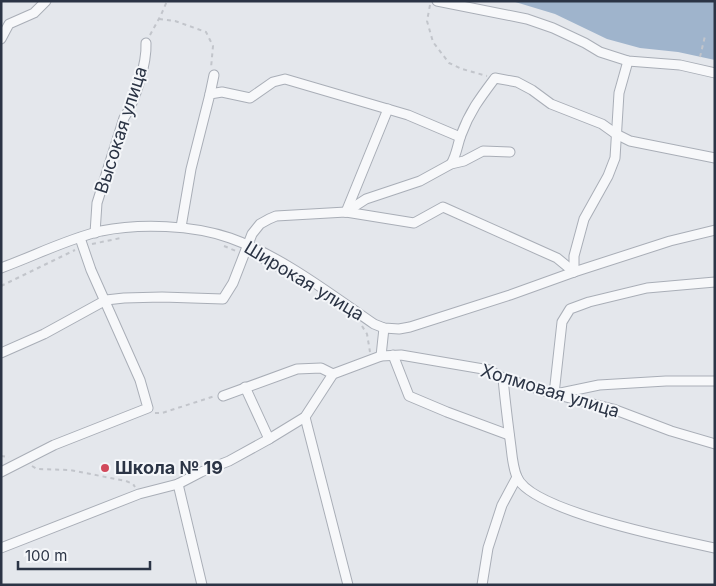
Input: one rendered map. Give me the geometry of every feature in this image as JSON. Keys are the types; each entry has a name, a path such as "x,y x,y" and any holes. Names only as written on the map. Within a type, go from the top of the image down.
{"street":[{"path":"1,39 9,24 34,13 46,1"},
{"path":"437,1 527,19 561,32 600,52 628,60 680,65 715,73"},
{"name":"Высокая улица","path":"95,233 97,203 124,118 131,108 146,54 146,43"},
{"path":"574,272 574,256 584,219 608,176 615,158 619,93 628,60"},
{"path":"181,227 191,170 214,75"},
{"path":"451,164 456,155 460,137 474,106 494,78 517,82 551,104 602,124 630,141 715,158"},
{"path":"210,94 222,92 250,98 273,82 285,79 408,115 460,137"},
{"path":"346,212 388,109"},
{"path":"346,212 366,199 420,180 451,164 464,161 483,151 510,152"},
{"path":"1,353 44,334 106,300 152,297 223,299 233,283 252,234 260,224 276,216 346,212 414,223 443,207 558,258 574,272"},
{"name":"Широкая улица","path":"1,268 82,242 95,233 146,226 181,227 228,237 247,245 272,257 374,324 384,328 399,329 510,296 574,272 670,241 715,230"},
{"path":"1,472 54,445 148,408 140,380 91,270 82,242"},
{"path":"715,282 647,288 588,302 570,309 562,322 554,394 599,385 666,381 715,381"},
{"path":"381,356 384,328"},
{"path":"393,355 409,396 509,434"},
{"name":"Холмовая улица","path":"333,374 370,359 393,355 489,370 503,378 554,394 613,409 671,431 715,444"},
{"path":"1,548 139,494 178,484 229,460 305,417 333,374 321,368 298,369 223,396"},
{"path":"503,378 509,434 517,478 527,490 548,502 604,521 666,538 715,548"},
{"path":"245,387 269,439"},
{"path":"305,417 348,585"},
{"path":"482,585 488,548 502,505 517,478"},
{"path":"178,484 202,585"}],"path":[{"name":"Высокая улица","path":"146,43 167,1"},
{"path":"431,1 427,21 432,42 449,63 462,69 494,78"},
{"path":"159,19 175,21 206,32 213,46 214,55 211,65 214,75"},
{"path":"700,57 705,36"},
{"path":"1,286 62,255 82,242 122,238"},
{"path":"218,244 245,254 284,274"},
{"path":"358,321 367,334 370,345 370,359"},
{"path":"148,408 153,414 162,413 211,396 223,396"},
{"path":"1,456 24,460 37,469 70,470 126,481 133,484 139,494"}],"water":[{"path":"512,1 715,1 715,60 678,52 640,48 607,39 555,14"}],"place":[{"name":"Школа № 19","path":"105,468"}]}
